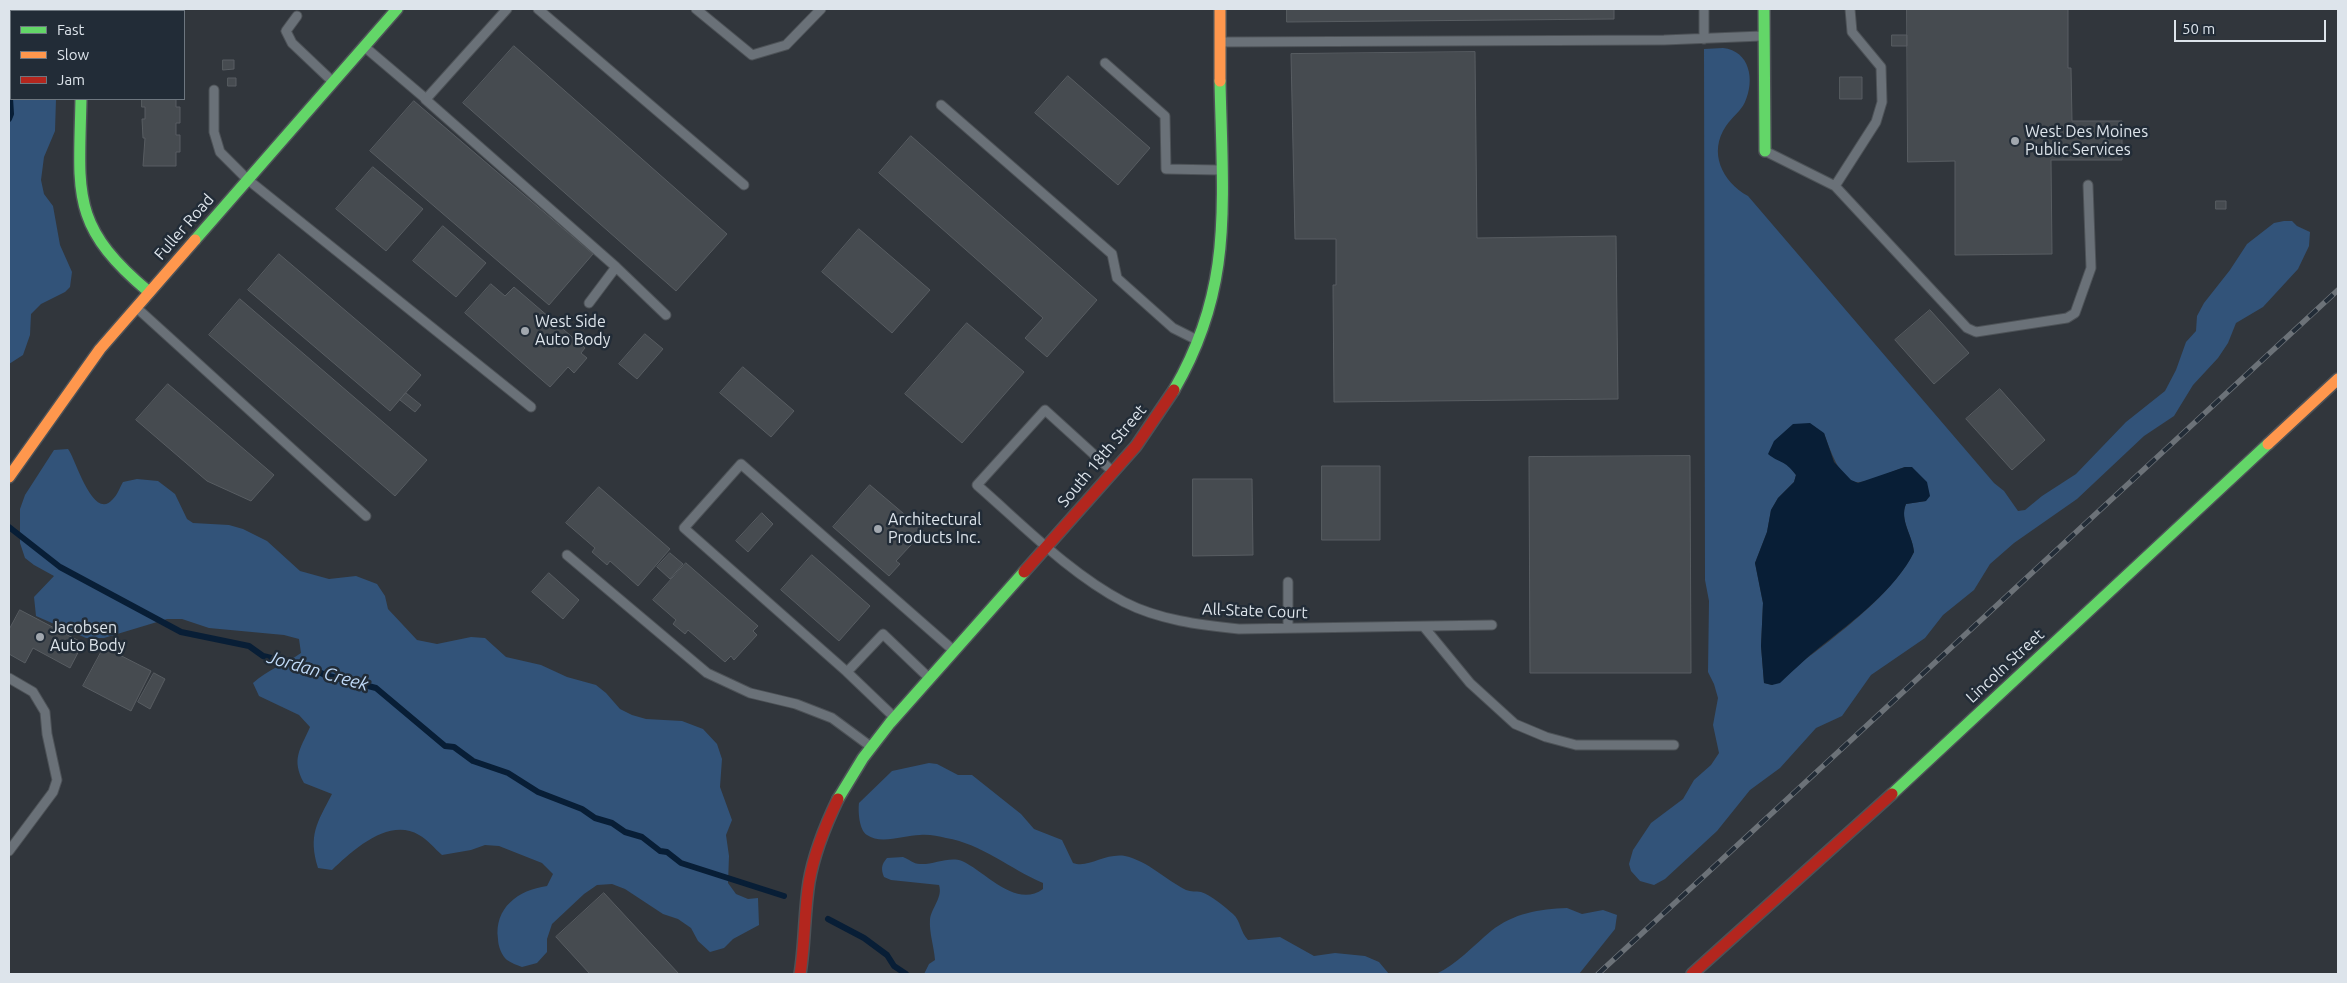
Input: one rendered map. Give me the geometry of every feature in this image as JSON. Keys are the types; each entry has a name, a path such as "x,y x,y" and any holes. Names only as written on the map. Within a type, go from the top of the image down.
{"street":[{"name":"Fuller Road","path":"10,476 100,349 397,9"},
{"name":"South 18th Street","path":"800,974 809,881 816,855 840,796 870,746 1136,446 1163,409 1186,369 1208,308 1218,264 1221,170 1220,9"},
{"path":"1764,9 1765,151"},
{"path":"81,100 83,202 91,226 120,268 148,292"},
{"name":"Lincoln Street","path":"1692,974 1903,784 2338,379"}],"lane":[{"path":"425,98 506,9"},
{"path":"538,9 744,185"},
{"path":"696,9 752,55 786,45 821,9"},
{"path":"1704,9 1704,39"},
{"path":"1835,186 1876,122 1882,102 1881,67 1852,32 1850,9"},
{"path":"297,16 286,31 292,43 332,82"},
{"path":"1220,42 1704,39 1765,36"},
{"path":"364,46 616,267 666,315"},
{"path":"1105,63 1165,116 1166,169 1221,170"},
{"path":"214,90 214,132 220,152 247,179 531,407"},
{"path":"941,105 1112,254 1117,278 1172,328 1197,340"},
{"path":"1765,151 1835,186 1967,328 1976,332 2067,318 2075,313 2091,268 2088,186"},
{"path":"589,302 616,267"},
{"path":"136,307 366,516"},
{"name":"All-State Court","path":"1113,471 1045,410 977,484 1091,581 1125,602 1162,616 1200,625 1239,629 1492,625"},
{"path":"895,718 684,528 741,464 954,651"},
{"path":"567,555 706,673 750,693 796,704 832,718 870,746"},
{"path":"1288,582 1288,628"},
{"path":"1424,627 1470,684 1515,724 1546,737 1576,745 1674,745"},
{"path":"846,672 883,634 930,679"},
{"path":"9,678 33,692 45,712 47,734 57,780 54,792 9,851"}],"shaded area":[{"path":"9,9 47,9 10,10 10,100 56,100 55,131 44,157 41,180 44,194 53,206 60,245 72,272 70,287 65,292 41,304 31,314 30,335 23,355 9,364"},
{"path":"1723,48 1732,50 1744,61 1750,76 1750,85 1745,102 1726,126 1718,146 1720,165 1725,175 1731,183 1748,196 1994,483 2004,491 2018,511 2025,510 2042,496 2076,474 2126,422 2165,391 2176,370 2186,342 2196,331 2197,316 2204,303 2230,270 2247,244 2274,223 2284,221 2292,221 2297,226 2310,232 2309,246 2298,269 2263,307 2236,323 2228,343 2218,358 2193,385 2174,416 2144,436 2077,499 2014,543 1990,564 1974,590 1943,615 1925,638 1871,675 1842,716 1816,728 1780,768 1750,790 1717,831 1665,879 1654,885 1640,881 1631,871 1629,864 1633,850 1651,823 1683,799 1694,780 1711,765 1719,753 1713,725 1718,698 1708,672 1709,601 1705,580 1704,49","holes":["1824,433 1837,464 1847,478 1860,482 1877,478 1905,467 1926,501 1906,504 1904,516 1914,552 1888,589 1850,624 1772,685 1764,683 1761,646 1763,603 1755,563 1767,532 1771,510 1778,498 1794,482 1796,475 1787,463"]},
{"path":"1810,423 1824,433 1834,462 1851,480 1858,483 1905,467 1912,467 1927,482 1930,496 1926,501 1906,504 1904,510 1905,522 1914,552 1896,579 1859,616 1815,651 1780,683 1772,685 1764,683 1761,646 1763,603 1755,563 1767,532 1771,510 1778,498 1794,482 1796,475 1785,464 1768,454 1774,441 1793,424"},
{"path":"68,449 86,486 92,496 99,502 106,504 113,499 123,482 137,479 158,481 175,494 187,519 193,523 229,525 243,529 267,541 300,571 329,579 356,576 377,584 385,596 388,609 417,640 437,644 471,637 485,638 506,657 541,665 567,677 596,685 620,709 632,715 646,719 682,721 703,729 717,744 722,759 720,787 732,820 726,835 729,856 728,883 736,894 748,899 758,898 759,925 733,939 724,948 710,952 698,941 691,928 678,919 663,914 625,889 612,884 597,885 584,894 552,924 547,939 547,952 537,963 522,967 503,956 499,945 498,928 500,918 510,902 536,888 547,886 553,874 542,863 499,846 485,845 471,850 442,855 419,835 408,831 396,830 372,838 332,870 318,868 315,857 314,838 318,821 332,794 304,783 300,775 298,755 310,727 299,715 259,696 253,683 264,674 301,653 299,639 284,635 209,628 182,619 167,619 104,638 86,638 36,616 34,597 54,576 25,558 20,543 20,509 25,495 54,450"},
{"path":"929,763 937,764 958,775 972,775 1021,814 1034,829 1062,840 1073,863 1084,864 1117,856 1133,858 1186,890 1201,892 1218,901 1236,917 1243,934 1248,940 1280,937 1314,956 1335,953 1365,956 1379,962 1389,974 924,974 929,964 935,960 930,919 940,894 939,885 891,880 884,877 882,867 887,858 903,857 920,864 957,860 971,866 1001,887 1012,892 1022,895 1033,894 1043,889 1043,883 984,851 959,841 926,835 879,839 864,833 860,820 859,803 892,771"},
{"path":"1567,908 1582,914 1603,910 1617,915 1615,929 1579,974 1436,974 1451,965 1491,931 1509,920 1527,913"}],"building":[{"path":"1287,9 1614,9 1614,19 1287,22"},
{"name":"West Des Moines Public Services","path":"1907,9 2068,9 2068,68 2071,68 2072,121 2122,121 2122,160 2051,160 2052,254 1955,255 1955,161 1908,162"},
{"path":"1892,35 1907,35 1907,46 1892,46"},
{"path":"514,46 727,234 676,291 463,103"},
{"path":"1475,52 1477,238 1616,236 1618,399 1334,402 1333,285 1336,285 1336,239 1295,239 1291,54"},
{"path":"223,60 234,60 234,69 223,70"},
{"path":"1068,76 1150,148 1118,185 1035,113"},
{"path":"1840,77 1862,77 1862,99 1840,99"},
{"path":"228,78 236,78 236,86 228,86"},
{"path":"142,100 176,100 176,107 180,107 180,123 176,123 176,135 180,135 180,152 176,152 176,166 143,166 145,138 143,138 142,119 145,119 145,107 142,107"},
{"path":"414,101 593,254 549,305 370,151"},
{"path":"911,136 1097,300 1047,357 1025,338 1043,318 879,173"},
{"path":"373,167 423,209 386,251 336,209"},
{"path":"2216,201 2226,201 2226,209 2216,209"},
{"path":"443,226 486,263 456,297 413,261"},
{"path":"859,229 930,290 892,333 822,272"},
{"path":"279,254 421,375 390,411 248,290"},
{"name":"West Side Auto Body","path":"491,284 505,296 514,287 585,348 581,353 587,358 574,373 568,367 550,387 465,313"},
{"path":"240,299 427,460 395,496 209,335"},
{"path":"1930,310 1969,353 1934,384 1895,340"},
{"path":"967,323 1024,372 962,443 905,394"},
{"path":"645,334 663,349 637,379 619,364"},
{"path":"743,367 794,411 771,437 720,393"},
{"path":"168,384 274,475 251,501 207,481 136,420"},
{"path":"2000,389 2045,440 2012,470 1966,419"},
{"path":"406,393 421,405 415,412 400,400"},
{"path":"1690,456 1691,673 1530,673 1529,457"},
{"path":"1322,466 1380,466 1380,540 1322,540"},
{"path":"1193,479 1252,479 1253,555 1193,556"},
{"name":"Architectural Products Inc.","path":"870,485 924,531 896,561 900,564 889,576 833,527"},
{"path":"599,487 670,549 638,586 610,561 607,565 592,552 595,548 566,523"},
{"path":"762,513 773,524 748,552 736,541"},
{"path":"670,553 683,564 670,579 657,567"},
{"path":"812,555 870,606 839,641 781,590"},
{"path":"686,563 758,626 753,631 757,635 734,660 731,656 725,662 688,630 685,634 673,624 676,620 653,600"},
{"path":"549,573 579,600 563,619 532,592"},
{"name":"Jacobsen Auto Body","path":"20,610 83,643 70,668 33,648 25,663 9,654 9,630"},
{"path":"104,647 151,671 131,711 83,686"},
{"path":"154,673 165,679 150,709 138,702"},
{"path":"604,893 679,974 590,974 556,937"}],"waterway":[{"name":"Jordan Creek","path":"9,82 10,98"},
{"name":"Jordan Creek","path":"9,119 11,114 10,100"},
{"name":"Jordan Creek","path":"9,527 60,567 181,632 249,646 263,656 311,668 325,675 376,688 445,746 454,747 473,761 508,773 538,792 582,809 595,818 612,823 625,832 642,837 660,851 667,852 681,863 784,896"},
{"name":"Jordan Creek","path":"828,919 864,938 887,955 894,966 906,974"}],"railway":[{"path":"1598,974 2338,290"}],"traffic: fast":[{"path":"195,240 397,9"},
{"path":"1764,9 1765,151"},
{"path":"1174,390 1202,329 1212,296 1218,264 1222,220 1220,81"},
{"path":"81,100 81,184 85,206 92,227 123,269 149,292"},
{"path":"1892,794 2268,444"},
{"path":"838,799 863,758 890,723 1024,572"}],"traffic: slow":[{"path":"1220,9 1220,81"},
{"path":"9,477 100,349 195,240"},
{"path":"2268,444 2338,379"}],"traffic: jam":[{"path":"1024,572 1136,446 1174,390"},
{"path":"1692,974 1892,794"},
{"path":"800,974 807,894 811,871 820,840 838,799"}],"place":[{"name":"West Des Moines Public Services","path":"2015,141"},
{"name":"West Side Auto Body","path":"525,331"},
{"name":"Architectural Products Inc.","path":"878,529"},
{"name":"Jacobsen Auto Body","path":"40,637"}]}
